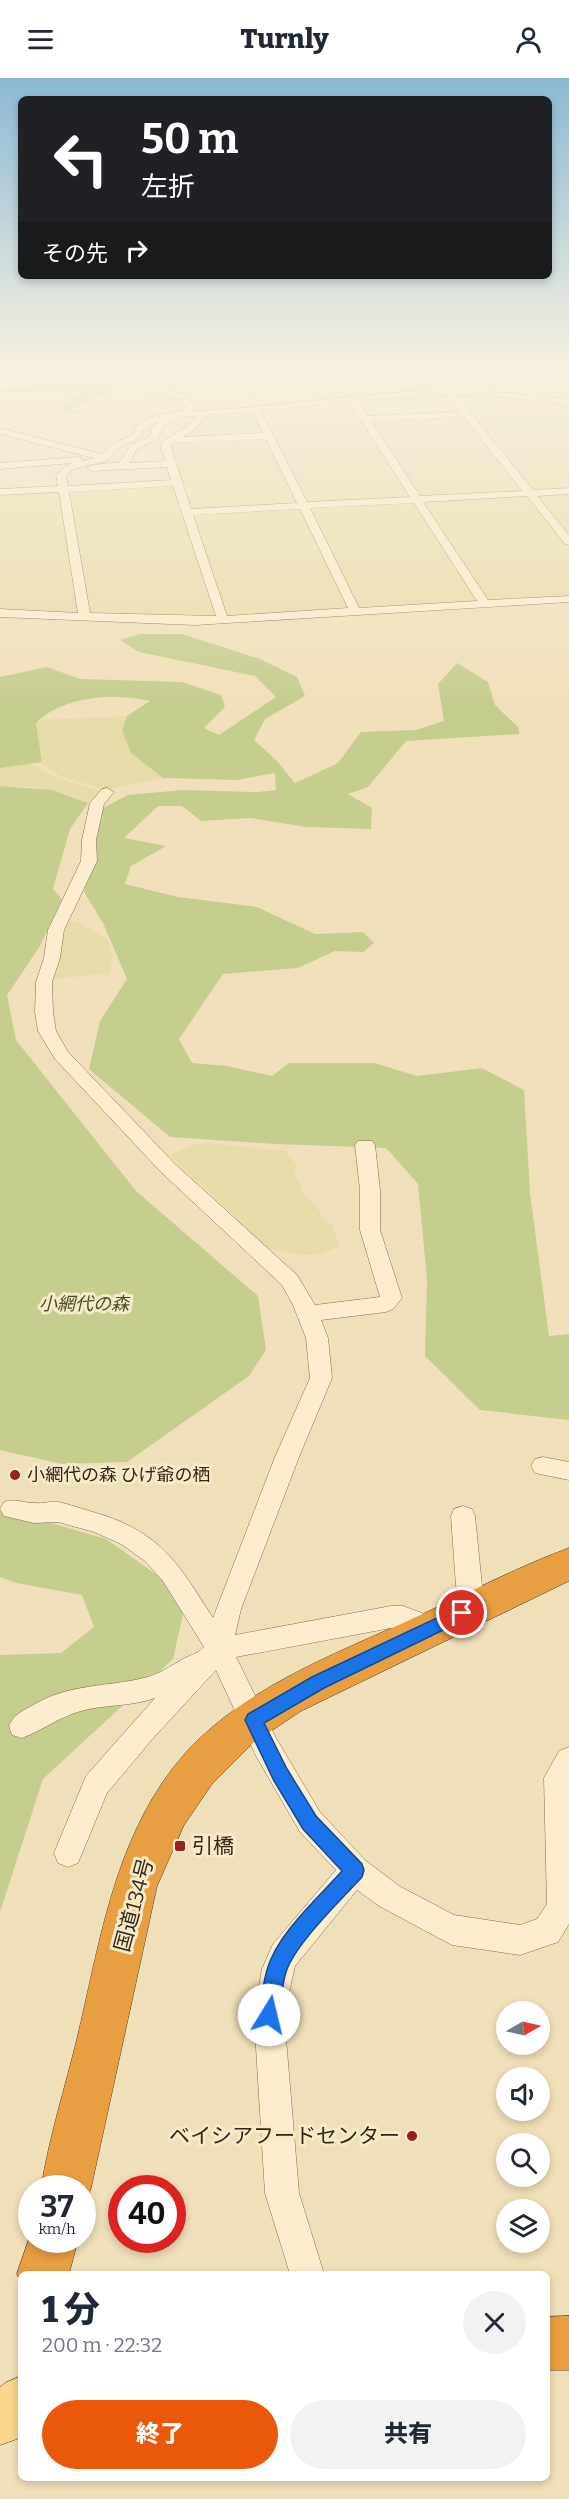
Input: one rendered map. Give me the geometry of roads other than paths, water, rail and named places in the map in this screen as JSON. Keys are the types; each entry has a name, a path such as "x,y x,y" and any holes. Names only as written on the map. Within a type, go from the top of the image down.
{"highway":[{"name":"国道134号","path":"69,2175 135,1887 152,1843 196,1771 227,1739 254,1720 318,1683 569,1563"},
{"path":"44,2271 49,2253"},
{"path":"550,2343 569,2343"}],"main road":[{"path":"0,2422 18,2401"}],"street":[{"path":"63,479 67,489 85,618"},
{"path":"67,489 74,479"},
{"path":"176,479 223,620"},
{"path":"290,479 356,613"},
{"path":"404,479 485,605"},
{"path":"519,479 569,542"},
{"path":"0,492 177,483"},
{"path":"187,512 569,491"},
{"path":"0,613 85,618 223,620 569,599"},
{"path":"68,1853 96,1785 215,1653 228,1609 286,1457 321,1378 317,1338 308,1314 297,1292 280,1269 229,1226 168,1168 61,1055 48,1031 43,995 44,982 52,958 56,930 89,861 89,840 97,803 107,792"},
{"path":"308,1314 386,1304 391,1298 370,1230 370,1190 365,1145"},
{"path":"544,1466 569,1471"},
{"path":"12,1509 58,1512 100,1524 130,1537 154,1554 172,1574 254,1720 281,1775 310,1822 355,1870 389,1896 452,1930 520,1940 547,1931 562,1908 558,1778 569,1760"},
{"path":"463,1516 469,1586 477,1605"},
{"path":"22,1726 53,1707 84,1698 145,1690 178,1677 215,1653 391,1617 403,1617 431,1628"},
{"path":"306,2271 282,2193 269,2015 277,1970 284,1955 355,1870"}],"place":[{"name":"小網代の森 ひげ爺の栖","path":"15,1475"},
{"name":"引橋","path":"180,1846"},
{"name":"ベイシアフードセンター","path":"412,2136"}],"park label":[{"name":"小網代の森","path":"84,1304"}]}
